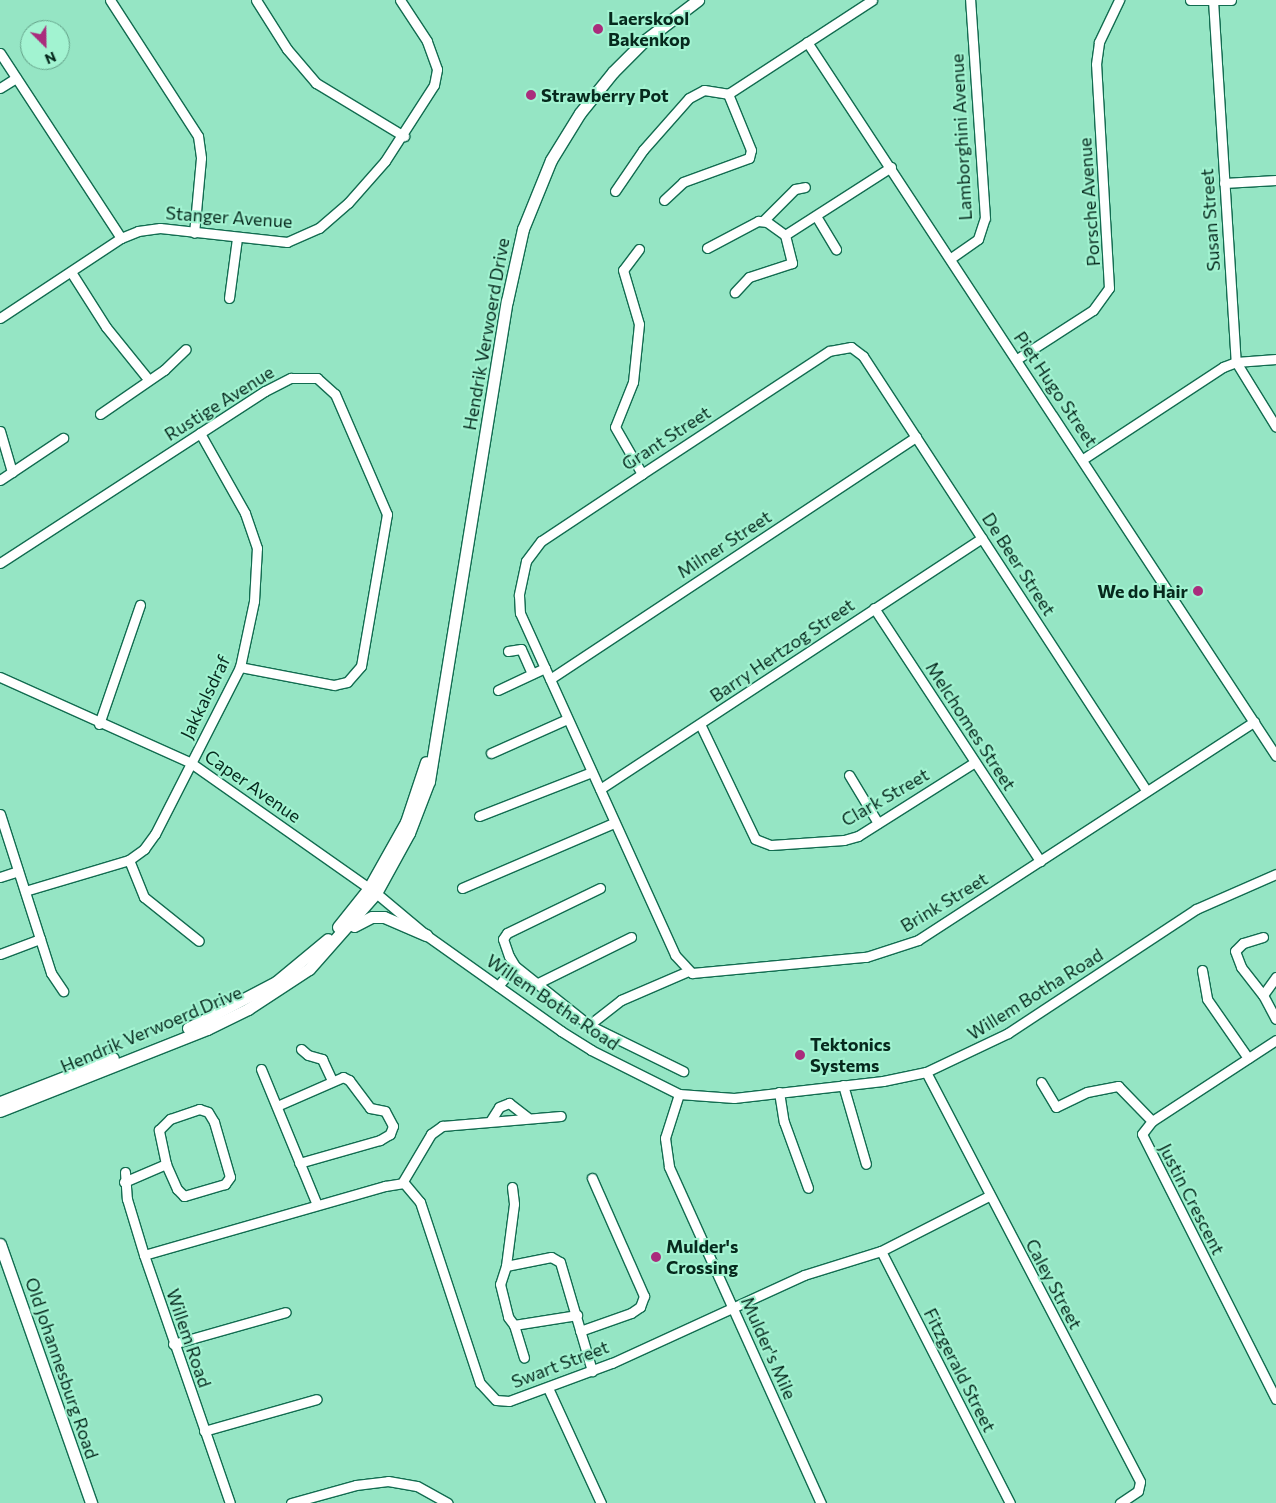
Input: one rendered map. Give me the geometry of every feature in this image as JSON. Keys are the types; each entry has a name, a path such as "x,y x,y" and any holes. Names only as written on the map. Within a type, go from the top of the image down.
{"main road":[{"name":"Hendrik Verwoerd Drive","path":"0,1111 207,1029 248,1008 309,969 344,932 409,833 425,796 507,300 526,220 551,160 580,113 613,72 644,41 698,0"},
{"name":"Hendrik Verwoerd Drive","path":"0,1102 162,1040 242,1002 282,977 325,943 372,891"},
{"path":"344,932 376,916 394,920 426,935"},
{"name":"Old Johannesburg Road","path":"0,1244 91,1503"}],"street":[{"path":"110,0 198,136 201,158 194,233"},
{"path":"256,0 287,49 316,83 404,136"},
{"name":"Stanger Avenue","path":"0,318 121,238 152,228 287,242 309,234 348,203 404,136 430,93 437,69 427,41 400,0"},
{"path":"615,191 643,150 688,98 704,90 728,94 757,73 872,0"},
{"name":"Lamborghini Avenue","path":"951,258 978,238 985,218 970,0"},
{"name":"Porsche Avenue","path":"1017,359 1093,310 1109,288 1096,64 1099,42 1118,0"},
{"path":"1190,0 1231,0"},
{"name":"Susan Street","path":"1213,0 1236,362 1276,427"},
{"name":"Piet Hugo Street","path":"807,42 891,166 1276,756"},
{"path":"0,53 121,238"},
{"path":"0,88 16,78"},
{"path":"664,200 680,183 749,158 751,150 728,94"},
{"path":"786,234 891,166"},
{"path":"1224,183 1276,180"},
{"path":"763,221 795,189 805,187"},
{"path":"816,216 836,250"},
{"path":"707,248 753,222 763,221 786,234 792,263 746,279 734,292"},
{"path":"229,298 237,238"},
{"path":"639,249 623,270 639,324 633,382 615,426 642,474"},
{"path":"71,272 106,327 148,379"},
{"name":"Grant Street","path":"545,668 520,613 518,595 526,561 534,546 828,351 844,346 863,356"},
{"path":"100,414 186,349"},
{"name":"De Beer Street","path":"863,356 1146,790"},
{"path":"1083,460 1218,370 1236,362 1276,359"},
{"name":"Rustige Avenue","path":"0,563 279,384 301,376 317,378 335,394 387,514 363,657 357,673 347,682 334,685 240,667"},
{"path":"0,431 12,472"},
{"name":"Jakkalsdraf","path":"25,891 129,860 144,849 155,834 240,667 254,601 257,548 245,513 200,433"},
{"name":"Milner Street","path":"550,679 916,437"},
{"path":"0,480 63,438"},
{"name":"Barry Hertzog Street","path":"600,789 982,538"},
{"path":"99,724 140,605"},
{"name":"Melchomes Street","path":"874,608 1040,861"},
{"path":"508,651 520,649 532,674"},
{"path":"498,690 545,668 675,955 688,971 621,1000 589,1025"},
{"name":"Caper Avenue","path":"0,677 99,724 191,762 372,891"},
{"path":"491,753 567,719"},
{"name":"Brink Street","path":"688,971 698,974 866,957 890,951 931,933 1146,790 1254,722"},
{"name":"Clark Street","path":"700,724 759,842 774,845 844,840 858,836 975,762"},
{"path":"479,816 592,772"},
{"path":"849,775 878,823"},
{"path":"0,814 51,973 63,991"},
{"path":"462,888 614,822"},
{"path":"129,860 144,898 199,941"},
{"path":"0,876 18,871"},
{"name":"Willem Botha Road","path":"372,891 426,935 591,1050 679,1094 734,1098 843,1085 926,1072 1008,1033 1196,909 1276,874"},
{"path":"600,888 507,933 503,939 505,946 515,966 589,1025 683,1071"},
{"path":"1263,937 1243,943 1235,950 1240,967 1263,995 1276,1019"},
{"path":"536,984 631,938"},
{"path":"0,954 40,939"},
{"path":"498,986 515,966"},
{"path":"1202,970 1207,999 1248,1058"},
{"path":"1263,995 1276,977"},
{"path":"1042,1082 1056,1107 1087,1092 1118,1086 1152,1121 1276,1040"},
{"path":"301,1049 308,1055 322,1059 332,1080"},
{"path":"261,1069 317,1205"},
{"name":"Caley Street","path":"926,1072 989,1196 1140,1482 1138,1491 1120,1503"},
{"path":"277,1106 332,1080 343,1077 349,1080 370,1108 385,1111 392,1130 380,1140 299,1163"},
{"path":"843,1085 866,1164"},
{"path":"779,1092 784,1122 808,1188"},
{"name":"Mulder's Mile","path":"679,1094 667,1126 666,1157 821,1503"},
{"path":"491,1120 499,1107 509,1103 527,1117"},
{"path":"199,1109 208,1112 230,1168 228,1182 184,1196 177,1189 166,1164 158,1134 163,1123 199,1109"},
{"path":"144,1255 317,1205 402,1183 435,1130 491,1120 561,1116"},
{"name":"Justin Crescent","path":"1152,1121 1142,1134 1145,1144 1276,1399"},
{"name":"Willem Road","path":"166,1164 124,1177 144,1255 173,1344 230,1503"},
{"path":"580,1331 632,1313 640,1307 644,1296 592,1178"},
{"name":"Swart Street","path":"402,1183 410,1188 420,1202 485,1390 496,1400 509,1401 592,1371 804,1274 881,1251 989,1196"},
{"path":"512,1187 514,1204 506,1266 500,1284 508,1317 514,1325 524,1357"},
{"name":"Fitzgerald Street","path":"881,1251 1010,1503"},
{"path":"506,1266 557,1259 566,1276 592,1371"},
{"path":"173,1344 286,1312"},
{"path":"514,1325 577,1315"},
{"path":"548,1388 601,1503"},
{"path":"204,1431 317,1399"},
{"path":"291,1503 356,1485 388,1481 416,1486 448,1503"}],"place":[{"name":"Laerskool Bakenkop","path":"598,29"},
{"name":"Strawberry Pot","path":"531,95"},
{"name":"We do Hair","path":"1198,591"},
{"name":"Tektonics Systems","path":"800,1055"},
{"name":"Mulder's Crossing","path":"656,1257"}]}
